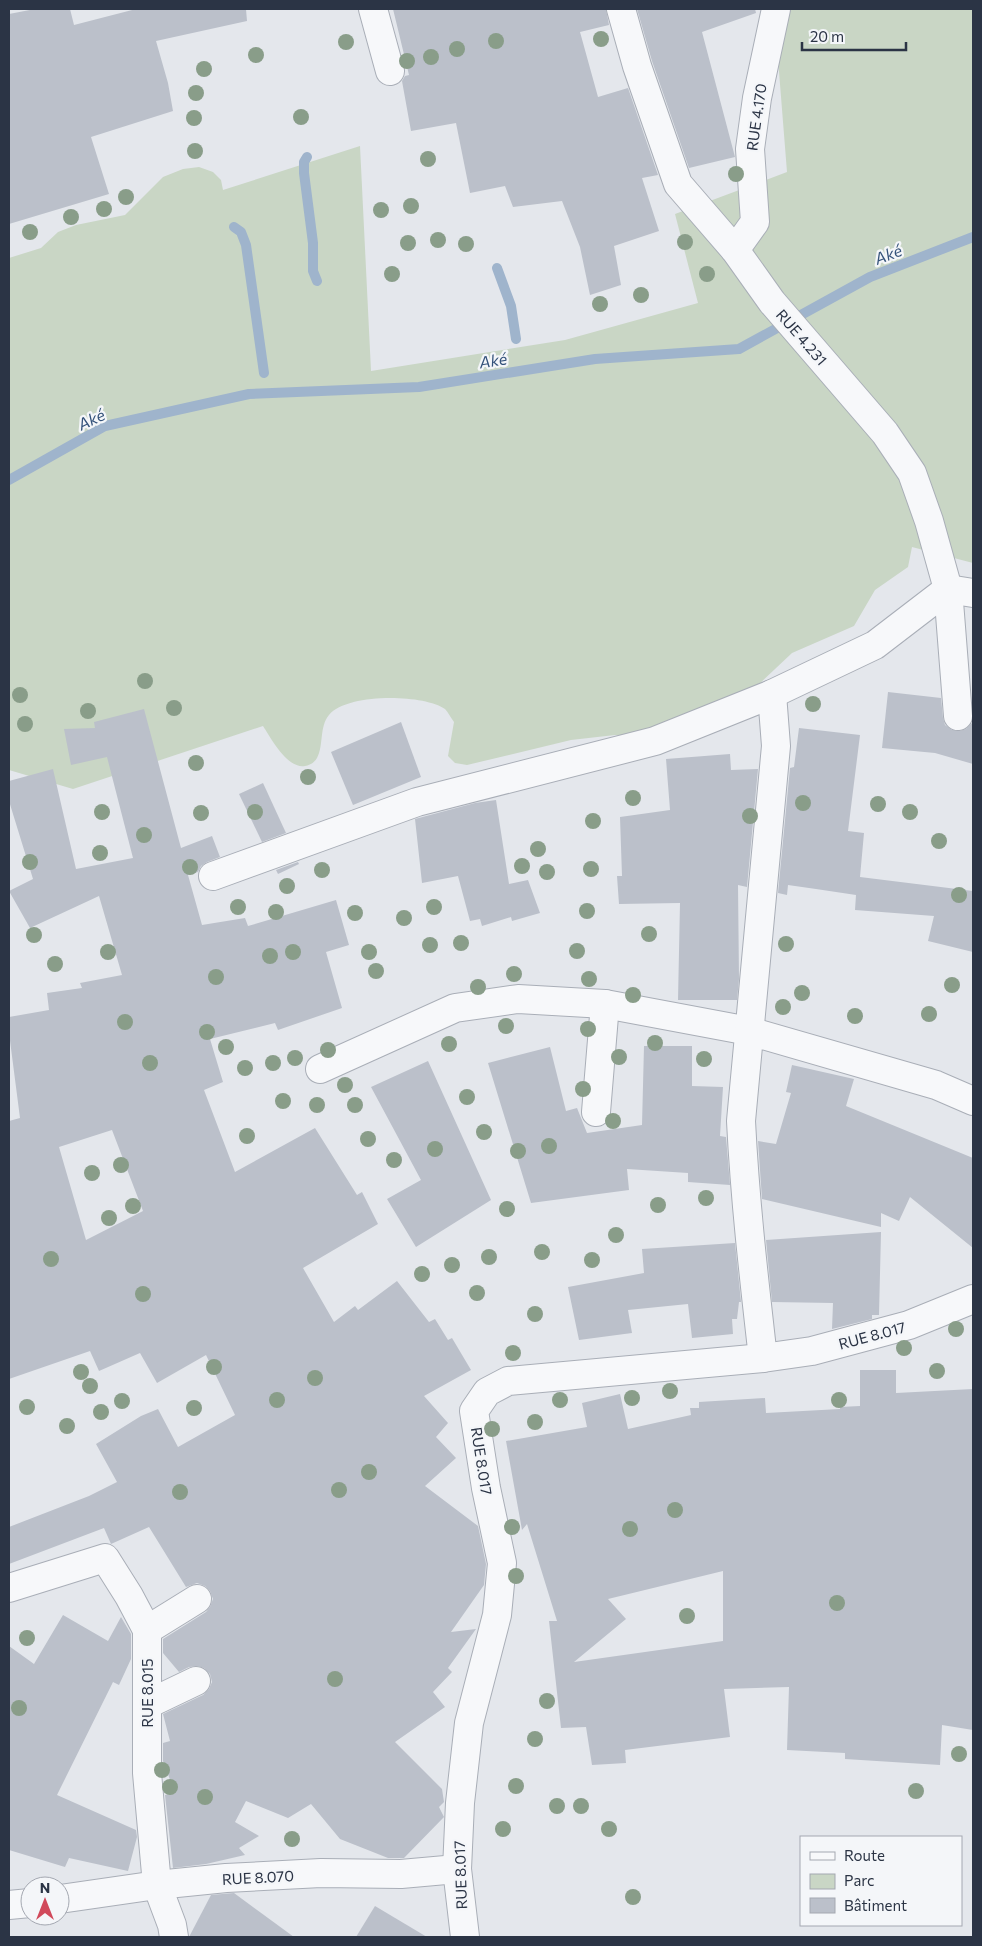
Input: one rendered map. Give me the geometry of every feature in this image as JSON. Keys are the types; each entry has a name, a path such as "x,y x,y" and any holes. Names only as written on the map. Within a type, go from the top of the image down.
{"street":[{"path":"373,9 390,71"},
{"name":"RUE 4.231","path":"621,9 636,66 678,184 735,250 772,302 885,432 912,474 929,521 961,591 955,673 958,716"},
{"name":"RUE 4.170","path":"735,250 755,222 750,149 757,98 776,9"},
{"path":"213,876 417,802 654,741 772,694 875,645 961,591"},
{"path":"764,1358 744,1177 742,1121 776,746 772,694"},
{"path":"320,1069 455,1008 518,998 605,1004 749,1031 936,1085 973,1101"},
{"path":"596,1112 605,1004"},
{"name":"RUE 8.017","path":"465,1937 458,1869 460,1804 469,1723 498,1615 502,1563 486,1488 474,1410 487,1392 508,1381 764,1358 812,1351 909,1325 973,1299"},
{"name":"RUE 8.015","path":"9,1588 104,1558 129,1596 147,1630 147,1774 157,1885 172,1925 174,1937"},
{"path":"147,1630 197,1599"},
{"path":"148,1704 196,1681"},
{"name":"RUE 8.070","path":"70,1898 157,1885 226,1878 302,1874 401,1874 458,1869"}],"green space":[{"path":"774,9 973,9 973,563 912,547 908,567 875,590 854,626 792,653 757,686 653,738 615,735 571,740 467,765 455,763 448,756 454,722 445,709 420,701 386,698 368,699 352,703 338,708 329,715 324,725 317,758 312,764 305,766 298,766 286,758 263,726 73,789 9,770 9,258 41,248 58,232 76,225 125,215 163,177 183,169 199,167 213,172 221,180 223,190 360,146 371,371 565,340 698,303 675,214 787,172"}],"building":[{"path":"35,9 70,9 74,25 136,9 246,9 247,21 156,41 168,83 173,111 91,137 109,194 9,224 9,14"},
{"path":"393,9 606,9 609,25 580,32 598,97 628,88 658,175 642,178 659,231 614,246 621,285 590,295 580,247 562,201 513,207 505,186 470,193 456,123 411,131 402,81 405,76 409,75"},
{"path":"637,9 755,9 756,13 702,32 735,157 689,168 652,61"},
{"path":"888,692 941,698 945,725 952,730 960,731 966,729 972,723 973,717 973,764 935,753 882,748"},
{"path":"144,709 181,848 212,836 220,857 201,866 198,872 188,875 202,925 245,918 248,926 336,900 349,945 326,952 342,1008 278,1030 275,1023 210,1039 223,1082 204,1090 235,1172 315,1128 357,1195 362,1192 378,1224 303,1268 334,1322 355,1306 358,1310 397,1281 429,1322 435,1319 448,1340 452,1338 471,1370 424,1396 448,1423 436,1437 456,1458 425,1486 478,1526 486,1564 484,1585 451,1632 476,1629 448,1668 452,1672 433,1692 445,1707 395,1742 442,1789 444,1802 439,1807 444,1817 404,1858 388,1858 340,1839 311,1804 288,1818 246,1801 235,1822 259,1836 239,1848 245,1855 206,1864 173,1868 165,1795 175,1793 163,1761 163,1743 170,1741 163,1714 203,1695 209,1689 212,1682 210,1674 204,1668 198,1666 189,1667 179,1672 163,1653 163,1639 206,1612 213,1599 210,1591 205,1586 197,1583 186,1587 149,1527 111,1544 104,1528 9,1564 9,1527 89,1496 117,1482 96,1444 141,1416 158,1409 178,1447 235,1415 206,1355 157,1383 140,1353 99,1371 90,1351 9,1379 9,1121 20,1118 9,1033 9,1017 49,1010 47,993 82,988 80,983 122,975 99,896 30,928 9,891 33,879 9,801 9,781 53,769 76,869 133,858 107,757 71,765 64,729 95,728 94,722","holes":["112,1130 143,1211 86,1240 59,1147"]},
{"path":"401,722 421,777 353,805 331,752"},
{"path":"799,728 860,735 848,831 864,833 860,877 973,891 973,952 928,941 934,916 855,910 856,895 816,889 788,885 787,895 778,893 790,768 794,767"},
{"path":"730,754 731,770 758,769 747,887 738,885 739,979 737,1000 678,1000 680,903 619,904 617,876 622,876 620,817 670,810 666,759"},
{"path":"263,783 286,833 262,842 239,794"},
{"path":"496,800 509,884 528,880 540,913 512,921 511,917 482,926 480,919 470,921 458,876 422,883 415,819 475,803"},
{"path":"298,862 299,864 278,874 276,870"},
{"path":"644,1046 692,1046 692,1086 723,1087 720,1136 726,1137 730,1185 688,1182 688,1173 627,1169 629,1190 531,1203 488,1063 550,1047 566,1111 577,1108 587,1133 642,1125"},
{"path":"428,1061 491,1200 416,1247 387,1199 421,1180 371,1087"},
{"path":"792,1065 854,1079 846,1106 973,1158 973,1248 910,1197 899,1221 881,1213 881,1227 762,1199 758,1141 776,1144 791,1093 786,1092"},
{"path":"881,1232 879,1315 872,1315 872,1319 832,1329 833,1303 772,1302 766,1240"},
{"path":"735,1243 741,1302 739,1302 737,1319 732,1319 733,1334 692,1338 688,1304 628,1310 632,1333 579,1340 568,1287 644,1273 642,1249"},
{"path":"860,1370 896,1370 896,1393 973,1389 973,1730 942,1725 940,1765 845,1759 845,1753 787,1750 789,1687 724,1689 730,1737 625,1750 626,1763 592,1765 586,1727 561,1728 549,1621 557,1621 527,1524 522,1530 506,1441 587,1427 582,1403 620,1394 628,1429 691,1415 690,1408 699,1408 699,1402 765,1398 766,1413 840,1409 840,1407 860,1406","holes":["723,1571 723,1641 574,1662 626,1619 608,1599"]},
{"path":"63,1615 108,1641 121,1617 131,1634 131,1659 119,1685 113,1682 57,1795 136,1830 137,1837 128,1871 69,1858 65,1867 9,1850 9,1646 34,1664"},
{"path":"234,1893 294,1937 189,1937 211,1895"},
{"path":"375,1906 427,1937 356,1937"}],"waterway":[{"path":"307,157 304,162 304,173 313,243 313,271 317,281"},
{"path":"234,227 241,232 246,245 264,373"},
{"name":"Aké","path":"9,480 105,426 249,394 419,387 595,359 739,349 870,277 973,237"},
{"path":"497,268 511,306 516,339"}]}
